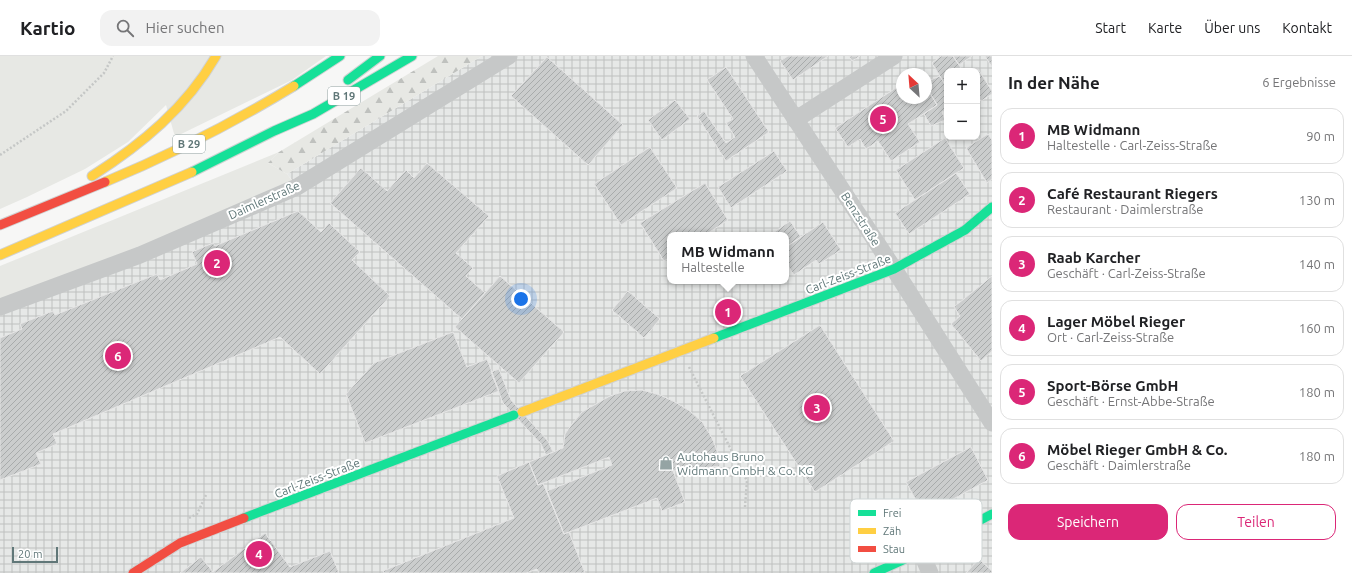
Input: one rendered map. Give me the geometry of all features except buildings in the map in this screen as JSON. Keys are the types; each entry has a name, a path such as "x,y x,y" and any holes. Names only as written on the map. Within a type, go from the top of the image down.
{"main road":[{"name":"B 29","path":"29,212 110,165 146,138 180,107 210,68 216,56"},
{"name":"B 29","path":"0,225 146,164 204,137 255,110 299,84 340,56"},
{"path":"343,84 380,56"},
{"name":"B 19","path":"274,131 313,114 412,56"},
{"name":"B 29","path":"0,255 185,176 274,131 330,93"},
{"name":"Carl-Zeiss-Straße","path":"133,573 180,543 894,269 965,230 992,207"},
{"path":"982,519 992,514"},
{"path":"874,573 896,563"}],"street":[{"name":"Daimlerstraße","path":"0,307 140,255 297,187 509,56"},
{"name":"Benzstraße","path":"754,56 894,269 992,423"},
{"path":"795,120 894,56"},
{"path":"926,563 930,573"}],"path":[{"path":"0,155 66,111 104,74 114,56"},
{"path":"681,351 747,482 745,507"}],"shaded area":[{"path":"482,56 992,56 992,573 0,573 0,307 297,186 287,174"}],"green space":[{"path":"0,56 326,56 292,80 175,137 166,105 128,142 85,169 0,209"},
{"path":"438,56 482,56 287,174 268,163 279,152"},
{"path":"279,152 268,163 287,174 297,187 0,307 0,266"}],"traffic: fast":[{"path":"294,86 340,56"},
{"path":"348,80 380,56"},
{"path":"192,172 274,131 313,114 412,56"},
{"path":"714,338 894,269 965,230 992,207"},
{"path":"244,518 514,415"},
{"path":"982,519 992,514"},
{"path":"874,573 896,563"}],"traffic: slow":[{"path":"92,176 128,151 162,124 191,92 216,56"},
{"path":"105,182 201,138 294,86"},
{"path":"0,255 192,172"},
{"path":"522,412 714,338"}],"traffic: jam":[{"path":"0,225 105,182"},
{"path":"133,573 180,543 244,518"}],"place":[{"name":"Sport-Börse GmbH","path":"883,119"},
{"name":"Café Restaurant Riegers","path":"217,263"},
{"name":"MB Widmann","path":"728,312"},
{"name":"Möbel Rieger GmbH & Co.","path":"118,356"},
{"name":"Raab Karcher","path":"817,408"},
{"name":"Autohaus Bruno Widmann GmbH & Co. KG","path":"666,463"},
{"name":"Lager Möbel Rieger","path":"259,554"}]}
